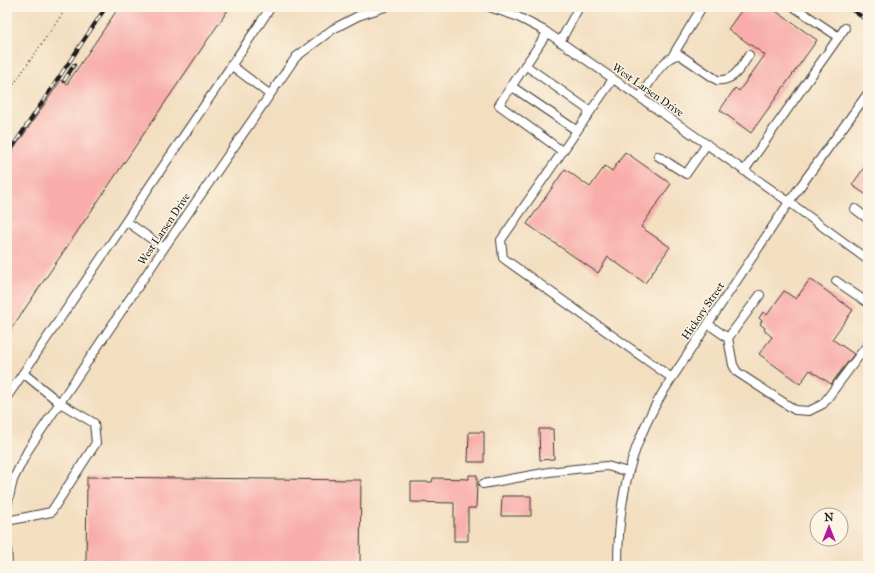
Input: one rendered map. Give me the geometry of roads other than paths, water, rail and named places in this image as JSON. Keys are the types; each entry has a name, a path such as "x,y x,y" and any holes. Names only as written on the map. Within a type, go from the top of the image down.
{"street":[{"path":"7,397 271,7"},
{"name":"West Larsen Drive","path":"7,506 14,480 22,461 164,248 296,57 310,45 346,22 374,9 385,7"},
{"path":"560,42 579,7"},
{"path":"640,98 666,60 673,56 702,7"},
{"path":"794,7 839,37"},
{"name":"West Larsen Drive","path":"494,8 525,20 547,32 744,170 868,260"},
{"path":"744,170 845,28"},
{"path":"547,32 499,105 562,151"},
{"path":"673,56 680,56 717,80 723,81 735,75 749,55"},
{"path":"525,65 590,111"},
{"path":"231,66 269,94"},
{"path":"613,79 576,130 501,240 504,258 672,378"},
{"path":"511,86 576,130"},
{"name":"Hickory Street","path":"618,566 620,515 628,472 645,426 672,378 789,202 868,93"},
{"path":"658,156 686,174 707,144"},
{"path":"855,209 868,219"},
{"path":"126,221 164,248"},
{"path":"836,280 868,303"},
{"path":"728,338 760,295"},
{"path":"708,324 728,338 733,365 737,372 795,410 809,411 823,404 868,344"},
{"path":"7,521 51,512 96,443 94,424 60,403 23,373"},
{"path":"483,484 549,472 607,466 628,472"},
{"path":"7,551 8,566"}],"railway":[{"path":"7,155 106,7"},
{"path":"848,7 868,21"},
{"path":"64,81 74,65"}]}
